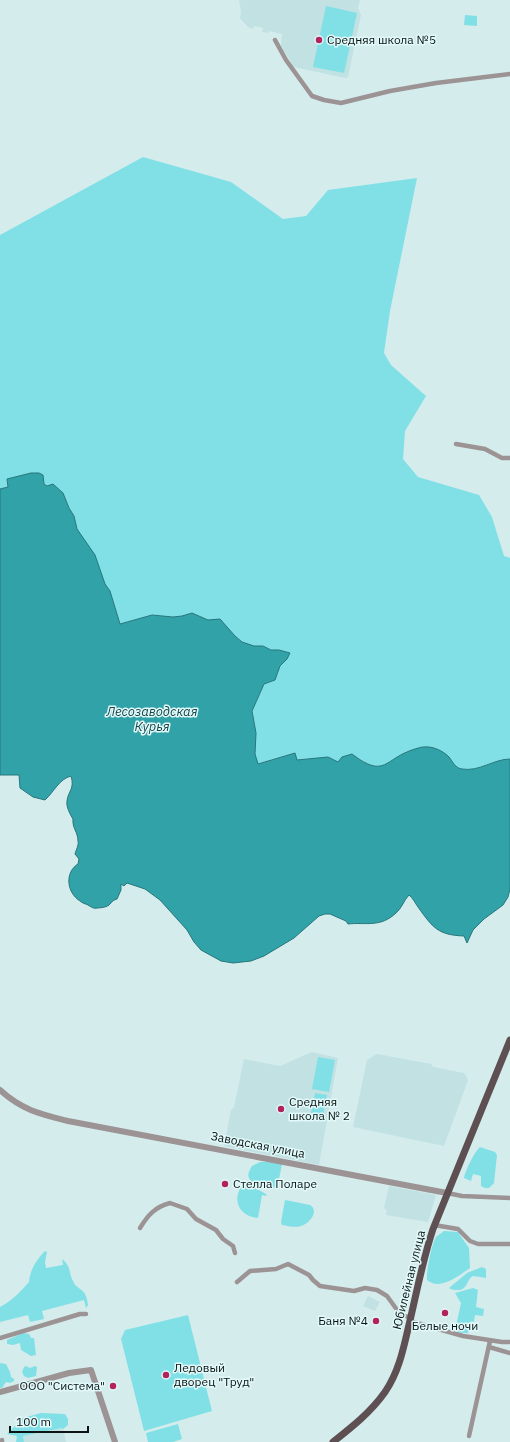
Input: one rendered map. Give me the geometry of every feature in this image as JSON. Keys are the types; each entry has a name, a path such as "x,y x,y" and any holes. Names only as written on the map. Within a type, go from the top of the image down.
{"main road":[{"name":"Юбилейная улица","path":"333,1442 364,1417 377,1403 395,1375 401,1356 425,1253 434,1225 510,1040"}],"street":[{"path":"275,40 286,60 312,96 324,100 341,102 436,83 510,74"},
{"path":"456,444 486,449 502,458 510,458"},
{"name":"Заводская улица","path":"0,1090 25,1108 74,1122 462,1196 510,1198"},
{"path":"0,1096 7,1096"},
{"path":"140,1228 147,1216 153,1210 170,1203 187,1209 196,1220 216,1230 223,1239 233,1246 235,1253"},
{"path":"434,1225 458,1229 470,1241 478,1244 510,1244"},
{"path":"238,1282 250,1271 276,1268 288,1264 309,1275 320,1286 354,1291 365,1288 377,1290 387,1296 400,1314 410,1319 463,1336 510,1342"},
{"path":"0,1338 80,1314 86,1314"},
{"path":"469,1436 490,1340"},
{"path":"489,1347 510,1353"},
{"path":"0,1392 69,1373 92,1370 115,1442"}],"shaded area":[{"name":"Средняя школа №5","path":"239,0 360,0 358,8 361,15 348,77 345,78 294,67 281,46 282,34 270,31 268,33 262,32 263,28 254,26 253,29 248,27 240,18 241,11"},
{"path":"326,6 357,13 344,73 313,67"},
{"path":"465,15 477,16 477,26 464,25"},
{"path":"143,157 231,182 283,219 306,216 328,190 417,178 390,311 384,353 391,365 426,396 405,431 403,459 418,477 479,495 492,517 504,556 510,558 510,759 466,770 453,764 448,757 407,751 382,767 371,766 352,754 338,762 328,757 297,760 294,753 257,764 255,754 256,733 252,711 264,684 275,680 280,666 287,659 279,650 271,650 263,646 254,646 242,642 227,629 192,613 173,617 152,615 120,624 110,591 77,529 74,516 63,493 53,485 47,486 42,480 31,473 8,479 8,487 0,489 0,235"},
{"name":"Средняя школа № 2","path":"312,1052 338,1058 319,1165 224,1146 231,1110 234,1107 244,1059 280,1066"},
{"path":"377,1054 431,1064 433,1067 464,1073 468,1080 444,1146 353,1127 367,1060"},
{"path":"318,1057 335,1060 329,1092 312,1089"},
{"path":"315,1093 327,1095 323,1115 311,1113"},
{"path":"480,1147 495,1152 497,1155 494,1183 489,1188 481,1186 481,1176 473,1174 471,1181 464,1178 470,1161"},
{"path":"260,1162 282,1164 276,1187 261,1187 249,1178 248,1176 252,1166"},
{"path":"245,1185 256,1188 267,1196 262,1195 258,1218 244,1213 237,1201 241,1187"},
{"path":"389,1186 436,1195 428,1222 386,1215 387,1211 384,1208"},
{"path":"285,1200 310,1205 313,1208 314,1214 307,1223 299,1227 282,1225 281,1222"},
{"path":"444,1231 458,1232 469,1248 470,1268 449,1281 438,1284 432,1283 427,1280 427,1271 431,1251 434,1240"},
{"path":"45,1251 47,1252 45,1262 46,1268 63,1265 62,1259 69,1267 72,1278 77,1287 86,1295 88,1305 86,1308 84,1300 42,1311 44,1319 30,1322 28,1315 0,1322 0,1307 19,1293 29,1282 34,1265"},
{"path":"482,1267 486,1269 486,1278 473,1276 462,1289 455,1290 449,1288 467,1273"},
{"path":"473,1288 478,1290 476,1307 484,1309 483,1316 475,1315 474,1322 471,1321 468,1333 461,1333 456,1331 461,1303 455,1293"},
{"path":"368,1296 380,1302 375,1311 363,1306"},
{"name":"Ледовый дворец \"Труд\"","path":"188,1315 212,1411 144,1431 121,1339 125,1330"},
{"path":"23,1333 29,1334 31,1338 34,1338 36,1355 31,1356 21,1350 20,1343 13,1345 7,1344 7,1340"},
{"path":"0,1363 6,1364 11,1377 14,1379 14,1381 10,1383 6,1382 2,1388 0,1388"},
{"path":"26,1366 30,1368 35,1366 37,1367 36,1376 28,1378 24,1376 22,1372"},
{"path":"41,1413 65,1414 68,1419 68,1425 63,1429 23,1436 24,1442 16,1442 17,1436 7,1434 23,1418"},
{"path":"178,1424 182,1439 173,1442 148,1442 146,1433"},
{"path":"63,1428 66,1442 24,1442 23,1436"}],"water":[{"name":"Лесозаводская Курья","path":"31,473 39,473 43,475 44,484 47,486 53,484 63,493 74,516 77,529 95,555 105,584 110,591 120,624 152,615 173,617 192,613 208,620 220,619 242,642 254,646 263,646 271,650 279,650 290,653 287,659 280,666 275,680 264,684 252,711 256,733 255,754 258,764 295,753 297,760 328,757 338,762 342,757 352,754 363,762 379,766 385,765 405,753 427,747 438,749 449,757 456,766 462,769 474,769 498,761 510,759 510,889 508,897 503,905 484,919 473,930 467,943 464,936 442,932 432,925 409,895 398,911 390,918 379,923 348,924 346,921 330,914 325,914 319,916 294,938 264,956 251,961 233,963 221,961 201,950 187,930 160,900 145,889 127,883 124,886 121,884 121,890 117,899 108,906 100,908 92,908 75,897 72,893 69,882 71,872 78,864 79,859 75,854 78,838 67,803 72,787 71,776 63,780 45,800 33,797 20,788 19,775 0,775 0,489 8,487 7,479"}],"place":[{"name":"Средняя школа №5","path":"319,40"},
{"name":"Средняя школа № 2","path":"281,1109"},
{"name":"Стелла Поларе","path":"225,1184"},
{"name":"Белые ночи","path":"445,1313"},
{"name":"Баня №4","path":"376,1321"},
{"name":"Ледовый дворец \"Труд\"","path":"166,1375"},
{"name":"ООО \"Система\"","path":"113,1386"}]}
